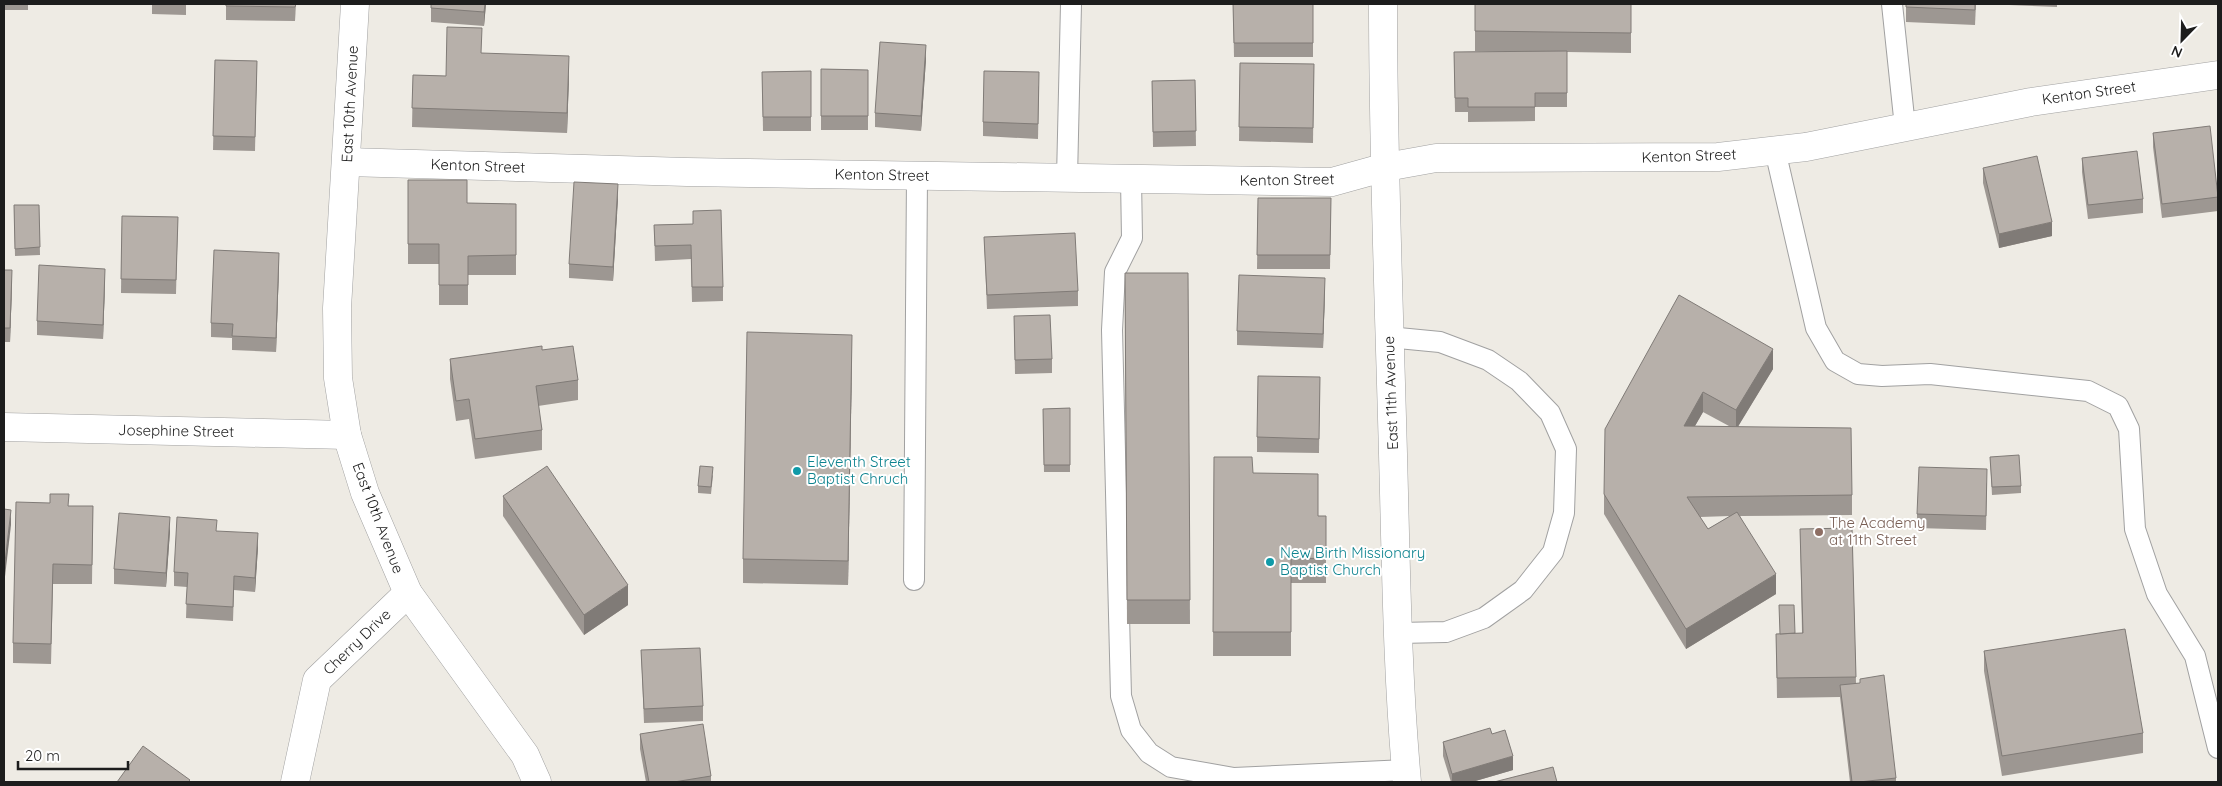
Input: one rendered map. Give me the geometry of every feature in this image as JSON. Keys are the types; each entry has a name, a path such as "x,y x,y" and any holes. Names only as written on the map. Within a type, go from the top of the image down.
{"street":[{"name":"East 10th Avenue","path":"355,4 337,308 338,378 347,435 365,493 408,593 525,755 537,782"},
{"name":"East 11th Avenue","path":"1384,4 1388,337 1399,633 1407,776"},
{"name":"Kenton Street","path":"347,162 917,176 1332,182 1386,167 1436,158 1718,157 1806,147 2031,102 2218,75"},
{"name":"Josephine Street","path":"4,427 347,435"},
{"name":"Cherry Drive","path":"295,782 317,680 408,593"}],"lane":[{"path":"1068,178 1071,4"},
{"path":"1892,4 1905,127"},
{"path":"1775,150 1816,328 1835,361 1858,374 1882,376 1930,374 2088,391 2118,406 2129,429 2135,529 2157,594 2195,656 2218,748"},
{"path":"914,580 917,176"},
{"path":"1131,179 1132,238 1115,272 1112,330 1120,696 1131,730 1149,753 1171,767 1234,778 1407,776"},
{"path":"1388,337 1440,342 1488,360 1519,381 1550,414 1566,449 1564,513 1553,552 1523,590 1484,618 1446,632 1399,633"}],"building":[{"path":"226,4 296,4 295,7 226,6"},
{"path":"431,4 485,4 484,12 431,8"},
{"path":"1233,4 1313,4 1313,43 1234,43"},
{"path":"1475,4 1631,4 1631,33 1475,31"},
{"path":"1906,4 1975,4 1975,10 1906,7"},
{"path":"447,27 482,28 481,53 569,56 567,113 412,108 413,75 446,76"},
{"path":"880,42 926,45 921,116 875,113"},
{"path":"1567,51 1567,93 1535,93 1535,107 1468,107 1468,98 1455,98 1454,52"},
{"path":"215,60 257,61 255,137 213,136"},
{"path":"1240,63 1314,64 1313,128 1239,127"},
{"path":"821,69 868,70 868,116 821,116"},
{"path":"811,71 811,117 763,117 762,72"},
{"path":"984,71 1039,72 1038,124 983,122"},
{"path":"1195,80 1196,131 1153,132 1152,81"},
{"path":"2210,126 2218,197 2162,204 2153,133"},
{"path":"2137,151 2143,199 2088,205 2082,158"},
{"path":"2037,156 2052,222 1999,234 1983,168"},
{"path":"408,180 467,180 467,203 516,204 516,255 468,256 468,285 439,285 439,244 408,244"},
{"path":"574,182 618,184 613,267 569,264"},
{"path":"1258,198 1331,198 1330,255 1257,255"},
{"path":"14,205 39,205 40,247 15,249"},
{"path":"721,210 723,287 692,287 691,245 655,246 654,225 693,224 693,211"},
{"path":"122,216 178,217 176,280 121,279"},
{"path":"1075,233 1078,291 987,295 984,237"},
{"path":"214,250 279,253 276,338 232,336 233,324 211,323"},
{"path":"39,265 105,269 103,325 37,321"},
{"path":"4,270 12,270 10,328 4,328"},
{"path":"1125,273 1188,273 1190,600 1127,600"},
{"path":"1239,275 1325,278 1323,334 1237,331"},
{"path":"1679,295 1773,349 1736,410 1703,392 1684,426 1851,428 1852,495 1687,497 1708,529 1737,512 1776,574 1686,629 1604,494 1605,429"},
{"path":"1050,315 1052,359 1015,360 1014,316"},
{"name":"Eleventh Street Baptist Chruch","path":"747,332 852,335 848,561 743,559"},
{"path":"542,346 542,350 573,346 578,380 536,386 542,430 475,439 469,399 456,401 450,359"},
{"path":"1258,376 1320,377 1319,439 1257,437"},
{"path":"1070,408 1070,465 1044,465 1043,409"},
{"path":"2019,455 2021,486 1992,487 1990,457"},
{"name":"New Birth Missionary Baptist Church","path":"1214,457 1252,457 1253,473 1318,474 1318,516 1326,516 1326,558 1291,559 1291,632 1213,632"},
{"path":"547,466 628,585 584,615 503,496"},
{"path":"700,466 713,467 711,487 698,486"},
{"path":"1919,467 1987,469 1986,516 1917,514"},
{"path":"50,494 69,494 68,506 93,506 92,565 53,564 51,644 13,643 16,502 50,503"},
{"path":"4,509 11,510 4,571"},
{"path":"119,513 170,517 166,573 114,569"},
{"path":"177,517 217,520 216,531 258,533 255,578 234,576 233,607 186,604 188,573 174,572"},
{"path":"1852,528 1856,677 1777,678 1776,634 1803,633 1800,529"},
{"path":"1779,605 1794,605 1795,633 1780,634"},
{"path":"2125,629 2143,733 2002,756 1984,651"},
{"path":"700,648 703,706 644,709 641,650"},
{"path":"1884,675 1896,778 1852,782 1840,685 1860,683 1860,679"},
{"path":"703,724 711,776 674,782 649,782 640,734"},
{"path":"1490,728 1492,734 1505,730 1513,756 1452,774 1443,742"},
{"path":"143,746 190,780 188,782 117,782"},
{"path":"1553,767 1557,782 1494,782"}],"place":[{"name":"Eleventh Street Baptist Chruch","path":"797,471"},
{"name":"The Academy at 11th Street","path":"1819,532"},
{"name":"New Birth Missionary Baptist Church","path":"1270,562"}]}
